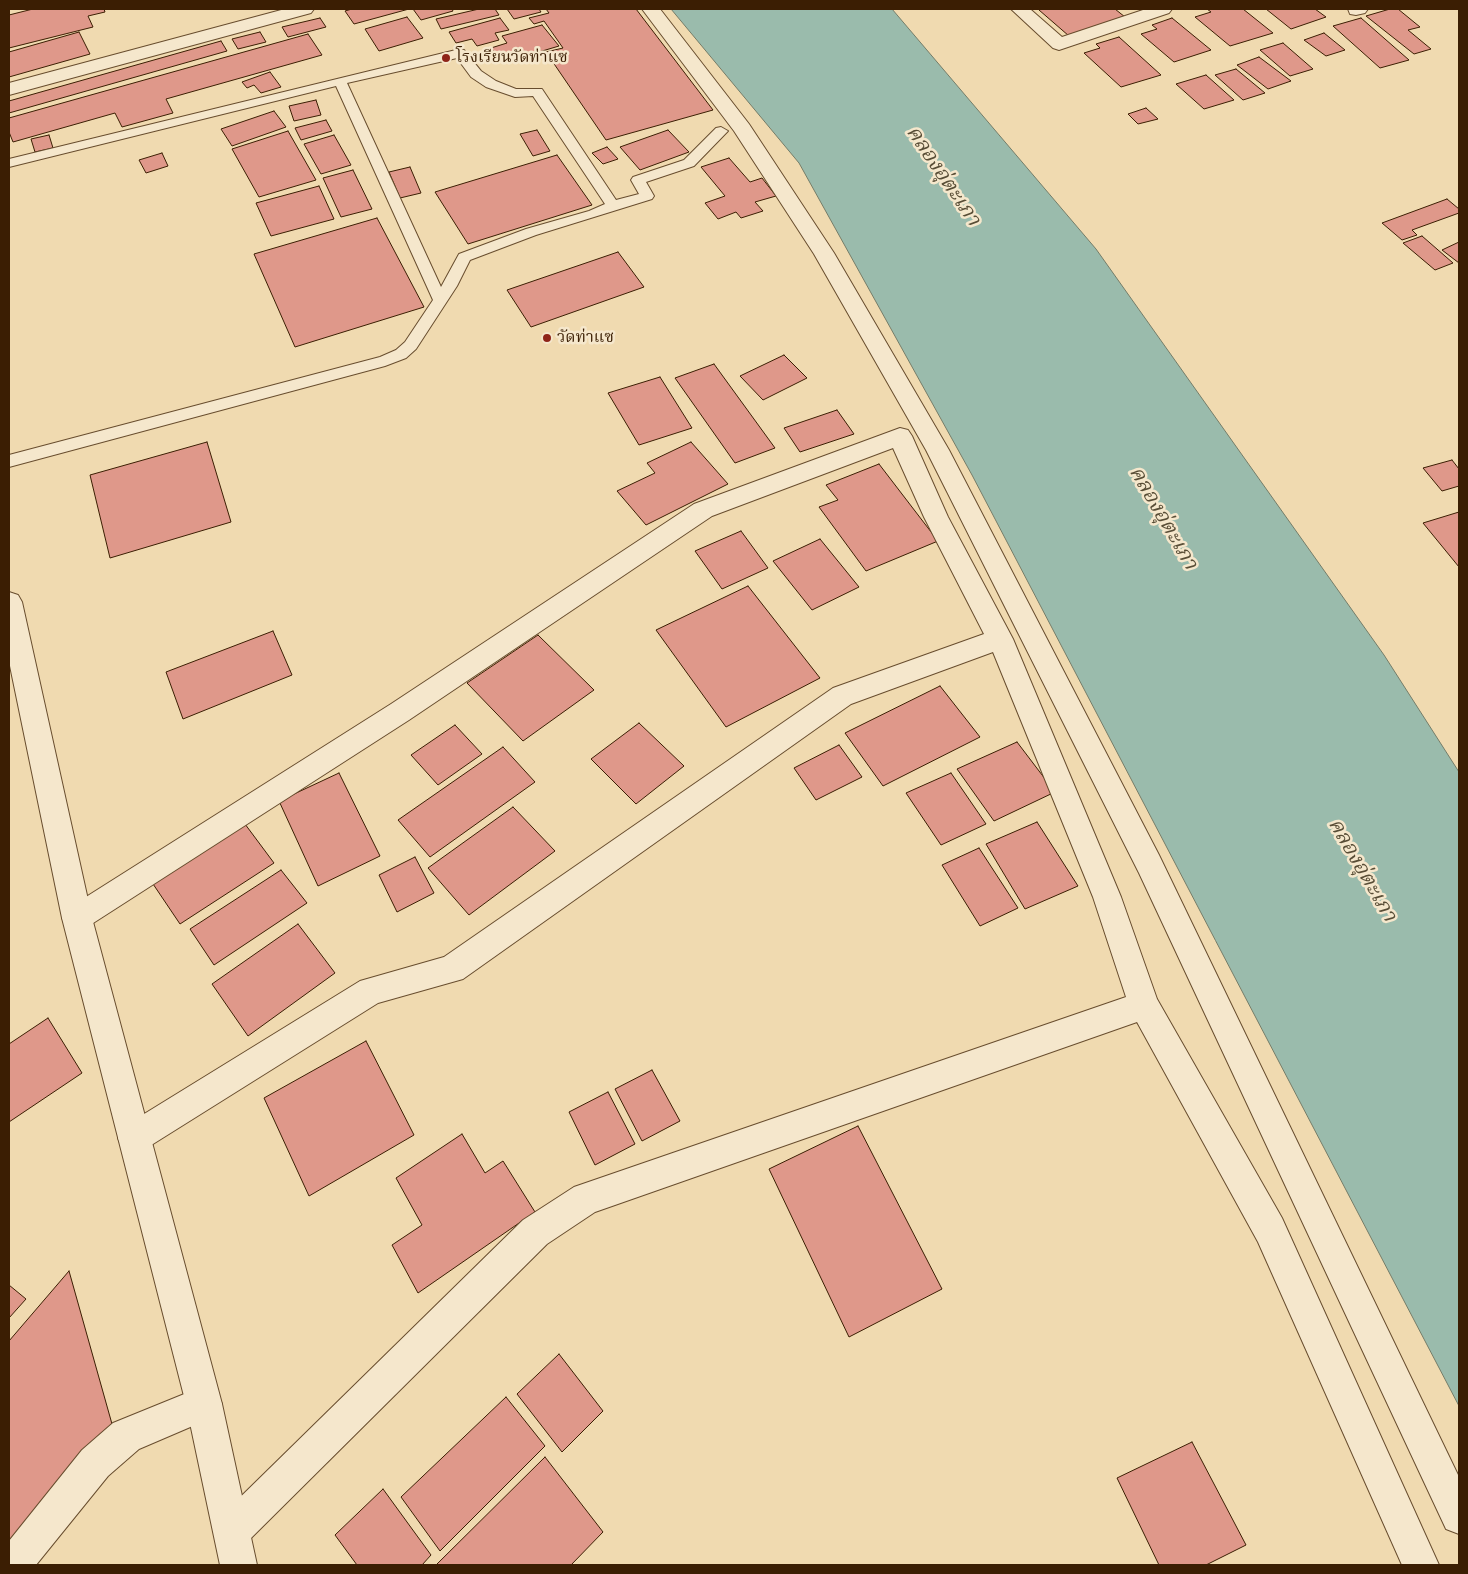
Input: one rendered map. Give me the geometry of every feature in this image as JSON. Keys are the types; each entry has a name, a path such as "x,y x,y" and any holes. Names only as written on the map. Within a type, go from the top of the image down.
{"street":[{"path":"9,89 304,9"},
{"path":"651,9 742,128 813,236 937,450 1149,864 1459,1516"},
{"path":"1020,9 1059,44 1131,13 1163,9"},
{"path":"77,918 400,712 703,510 900,436 936,517 1000,639 1107,897 1144,1005 1270,1230 1421,1565"},
{"path":"9,602 77,918 204,1404 239,1565"},
{"path":"134,1138 372,990 452,969 842,696 1000,639"},
{"path":"232,1530 534,1232 586,1199 1144,1005"},
{"path":"13,1565 94,1463 126,1436 204,1404"}],"lane":[{"path":"9,163 460,53 476,74 491,84 515,93 538,92 613,206"},
{"path":"340,81 440,300"},
{"path":"9,461 385,362 400,354 411,345 452,283 464,257 531,232 648,196 638,180 689,163 721,131"}],"water":[{"name":"คลองอุ่ตะเภา","path":"671,9 892,9 1096,249 1384,655 1459,772 1459,1406 972,475 799,163"}],"building":[{"path":"33,9 104,9 105,12 88,16 93,27 9,48 9,15"},
{"path":"352,9 409,9 354,24 345,11"},
{"path":"413,9 452,9 453,11 421,20"},
{"path":"479,9 495,9 499,15 441,29 436,19"},
{"path":"507,9 539,9 541,12 514,19"},
{"path":"546,9 636,9 713,110 606,140 546,52 563,48 544,21 534,24 529,18 549,13"},
{"path":"1115,9 1125,17 1069,36 1039,10"},
{"path":"1207,9 1243,9 1273,33 1230,46 1195,17 1211,12"},
{"path":"1266,9 1315,9 1326,17 1291,29"},
{"path":"1390,9 1398,9 1420,27 1408,30 1431,49 1414,54 1366,16"},
{"path":"407,17 423,38 379,51 365,29"},
{"path":"320,18 326,27 288,37 282,27"},
{"path":"500,18 509,30 495,33 499,40 477,46 472,39 456,43 449,32"},
{"path":"1172,18 1211,50 1174,62 1141,34 1157,29 1152,25"},
{"path":"1361,18 1409,60 1380,68 1333,26"},
{"path":"542,25 559,46 502,63 491,48 507,43 502,36"},
{"path":"79,32 90,54 9,77 9,52"},
{"path":"260,32 266,42 238,49 232,39"},
{"path":"1324,33 1345,50 1326,56 1304,40"},
{"path":"308,34 322,55 166,99 173,113 122,127 115,113 13,142 9,132 9,118"},
{"path":"1119,37 1161,75 1121,87 1084,53 1100,48 1096,44"},
{"path":"221,41 227,51 9,113 9,101"},
{"path":"1283,43 1313,69 1290,76 1260,50"},
{"path":"1259,57 1291,81 1268,89 1237,65"},
{"path":"1236,69 1265,93 1243,100 1215,75"},
{"path":"270,72 281,87 261,93 254,85 247,88 242,82"},
{"path":"1206,75 1234,100 1204,109 1176,84"},
{"path":"316,100 321,115 294,121 289,106"},
{"path":"1146,108 1158,119 1138,124 1128,114"},
{"path":"274,111 286,127 232,146 221,129"},
{"path":"326,120 332,131 301,140 295,128"},
{"path":"537,130 550,151 533,156 520,134"},
{"path":"668,130 689,152 640,170 620,147"},
{"path":"288,131 316,180 259,197 232,149"},
{"path":"49,135 53,148 35,152 31,139"},
{"path":"334,135 351,165 321,174 304,144"},
{"path":"607,147 618,159 603,164 592,153"},
{"path":"162,153 168,166 146,173 139,160"},
{"path":"557,155 592,205 468,244 435,192"},
{"path":"729,158 750,182 762,178 776,196 755,202 763,211 741,218 736,212 718,219 705,203 725,196 701,167"},
{"path":"410,167 421,193 400,198 389,172"},
{"path":"353,170 372,209 341,217 323,178"},
{"path":"319,186 334,219 271,236 256,203"},
{"path":"1447,199 1459,209 1459,213 1412,230 1417,235 1402,240 1382,223"},
{"path":"377,218 424,307 295,347 254,254"},
{"path":"1422,236 1453,263 1435,270 1403,243"},
{"path":"1459,242 1459,263 1442,250"},
{"path":"618,252 644,287 531,327 507,290"},
{"path":"784,355 807,378 763,400 740,376"},
{"path":"714,364 775,448 735,463 675,378"},
{"path":"660,377 692,428 639,445 608,393"},
{"path":"837,410 854,434 800,452 784,428"},
{"path":"207,442 231,522 110,558 90,475"},
{"path":"691,442 728,484 646,525 617,491 655,473 647,463"},
{"path":"1452,460 1459,469 1459,486 1442,491 1423,468"},
{"path":"879,464 938,541 866,571 819,507 838,500 826,485"},
{"path":"1459,512 1459,567 1423,523"},
{"path":"741,531 768,568 722,589 695,551"},
{"path":"820,539 859,587 812,610 773,561"},
{"path":"748,586 820,678 726,727 656,630"},
{"path":"273,631 292,675 183,719 166,672"},
{"path":"538,635 594,690 523,741 467,683"},
{"path":"940,686 980,737 883,786 845,733"},
{"path":"639,723 684,766 636,804 591,759"},
{"path":"455,725 482,754 438,785 411,755"},
{"path":"1017,742 1055,792 994,821 957,769"},
{"path":"839,745 862,777 816,800 794,768"},
{"path":"503,747 535,782 430,857 398,820"},
{"path":"339,773 380,856 318,886 279,801"},
{"path":"951,773 986,824 941,845 906,793"},
{"path":"513,807 555,851 469,915 428,868"},
{"path":"242,820 274,863 180,924 149,878"},
{"path":"1037,822 1078,886 1025,909 986,844"},
{"path":"979,848 1018,908 980,926 942,865"},
{"path":"415,857 434,893 397,912 379,875"},
{"path":"281,870 307,903 214,965 190,929"},
{"path":"298,924 335,973 248,1036 212,984"},
{"path":"48,1018 82,1073 9,1122 9,1044"},
{"path":"366,1041 414,1135 309,1196 264,1098"},
{"path":"652,1070 680,1121 642,1141 615,1089"},
{"path":"608,1092 635,1144 595,1165 569,1112"},
{"path":"858,1126 942,1289 849,1337 769,1169"},
{"path":"462,1134 485,1173 503,1161 535,1212 418,1293 392,1245 422,1225 396,1178"},
{"path":"69,1271 112,1424 9,1548 9,1341"},
{"path":"9,1285 26,1299 9,1318"},
{"path":"559,1354 603,1411 562,1452 517,1394"},
{"path":"506,1397 545,1446 440,1551 401,1497"},
{"path":"1192,1442 1246,1545 1206,1565 1159,1565 1117,1478"},
{"path":"545,1457 603,1532 571,1565 436,1565"},
{"path":"383,1489 431,1555 422,1565 357,1565 335,1535"}],"place":[{"name":"โรงเรียนวัดท่าแซ","path":"446,58"},
{"name":"วัดท่าแซ","path":"547,338"}]}
